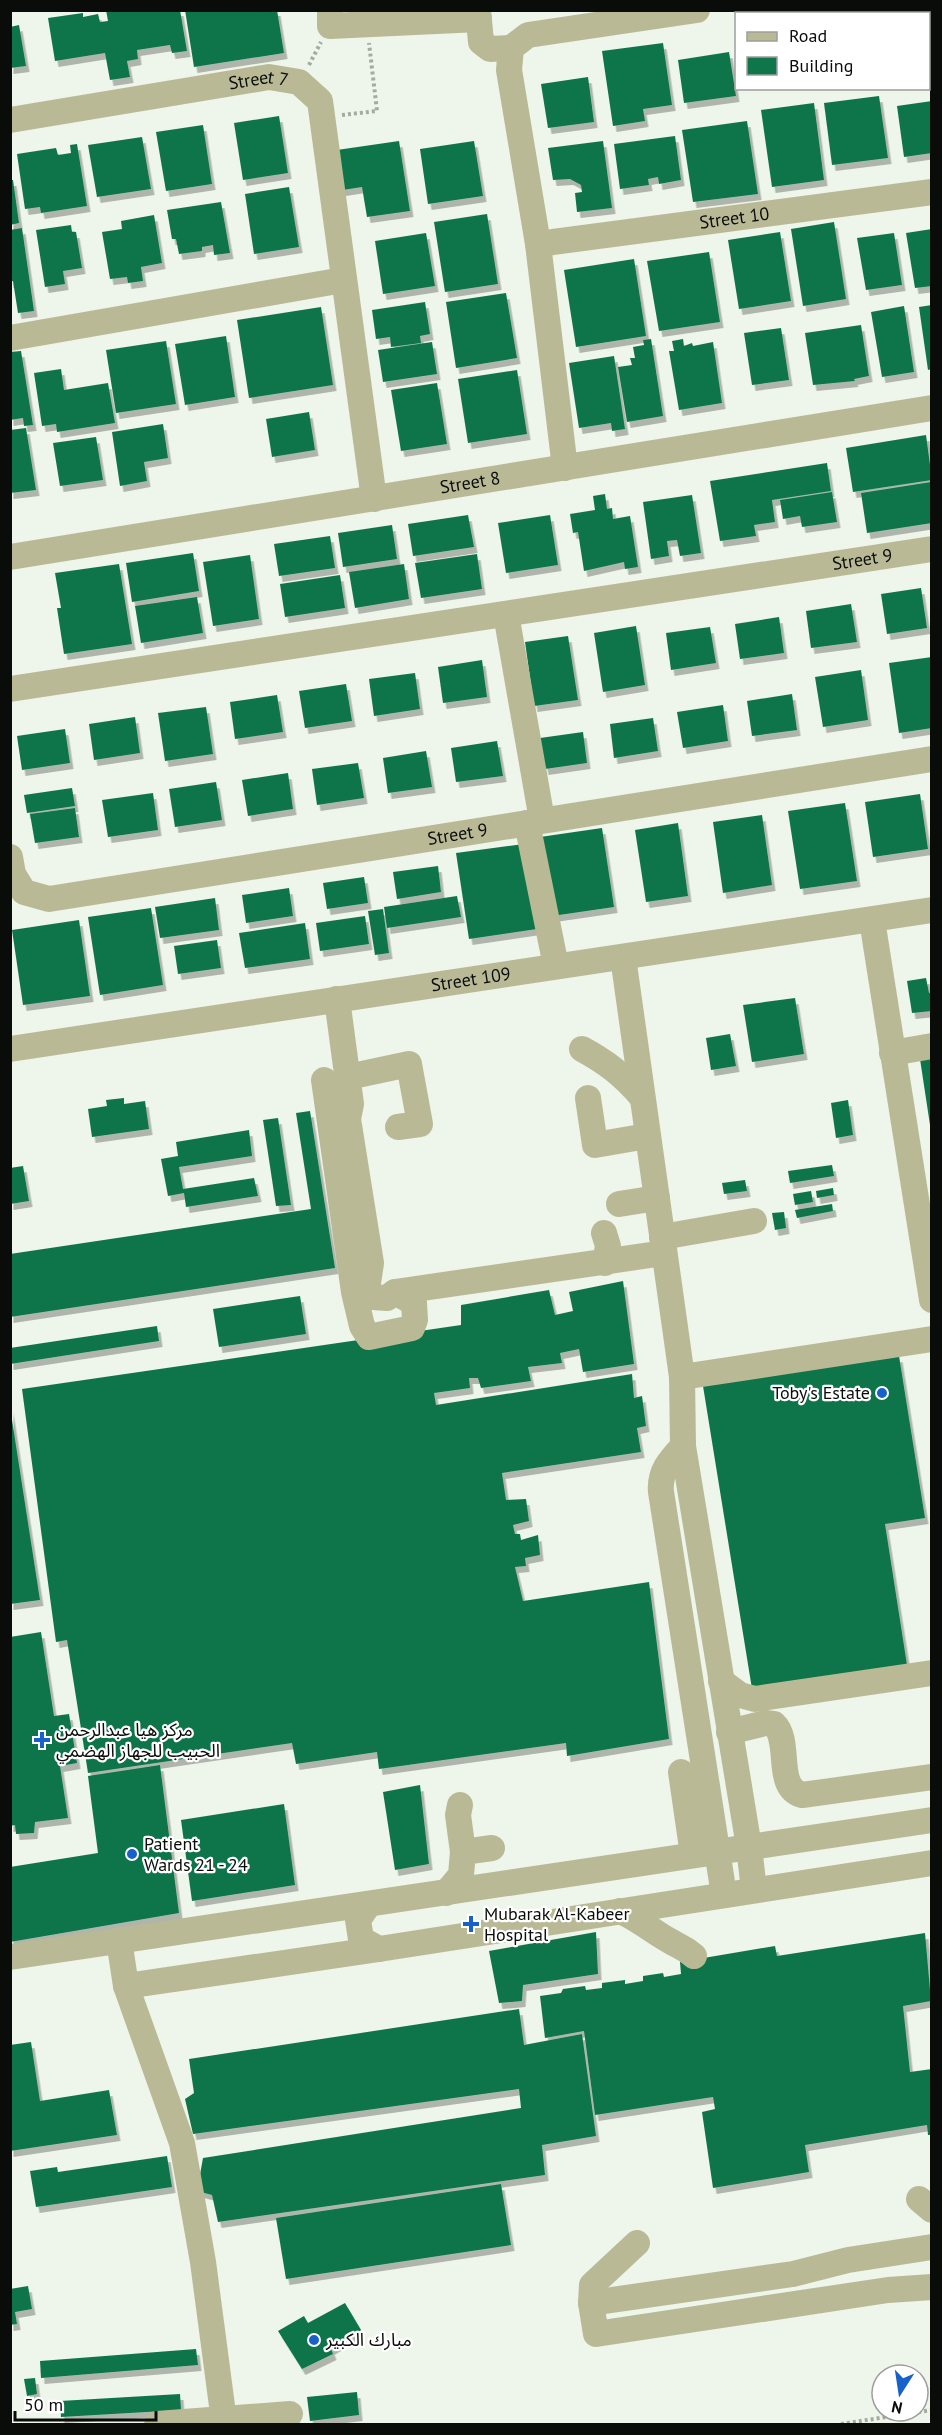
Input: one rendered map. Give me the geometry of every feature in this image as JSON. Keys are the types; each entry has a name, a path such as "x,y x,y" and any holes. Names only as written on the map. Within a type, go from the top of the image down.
{"street":[{"path":"330,18 367,24 479,15 481,42 490,49 511,48 528,35 697,10"},
{"path":"511,48 509,70 538,244 565,468"},
{"name":"Street 7","path":"10,120 269,77 299,82 320,101 374,499"},
{"name":"Street 10","path":"538,244 932,192"},
{"path":"10,338 343,280"},
{"name":"Street 8","path":"10,557 932,408"},
{"name":"Street 9","path":"10,689 932,549"},
{"path":"506,614 556,966"},
{"name":"Street 9","path":"10,857 13,874 24,892 49,898 932,759"},
{"name":"Street 109","path":"10,1049 872,920 932,909"},
{"path":"872,920 932,1300"},
{"path":"623,957 682,1377 682,1446 749,1846 754,1890"},
{"path":"338,999 336,1078 354,1292 362,1326 369,1336 412,1328 415,1320 414,1303 395,1292"},
{"path":"892,1053 932,1046"},
{"path":"582,1049 605,1061 623,1075 641,1096"},
{"path":"336,1078 417,1064"},
{"path":"417,1064 434,1122"},
{"path":"398,1127 420,1124 417,1064"},
{"path":"336,1078 351,1104 348,1119 371,1263 367,1290 373,1296 387,1298 395,1292 605,1263 754,1221"},
{"path":"588,1098 595,1145 647,1137"},
{"path":"619,1204 657,1198"},
{"path":"604,1233 608,1246 605,1263"},
{"path":"682,1377 932,1339"},
{"path":"682,1446 664,1469 660,1484 684,1640 706,1853"},
{"path":"684,1640 714,1638"},
{"path":"721,1681 740,1695 756,1699 932,1673"},
{"path":"729,1732 765,1723 777,1727 788,1781 793,1790 802,1795 932,1777"},
{"path":"681,1772 706,1853 724,1895"},
{"path":"446,1893 461,1875 463,1852 458,1815 460,1805"},
{"path":"10,1957 932,1820"},
{"path":"463,1852 492,1848"},
{"path":"126,1986 932,1863"},
{"path":"671,1942 668,1928 669,1917 673,1907 681,1902"},
{"path":"369,1904 358,1920 361,1939 379,1949"},
{"path":"620,1911 636,1918 671,1942 683,1946 694,1956"},
{"path":"119,1940 126,1986 182,2143 203,2262 224,2421"},
{"path":"637,2243 592,2285 591,2303 596,2334 888,2290 932,2287"},
{"path":"591,2303 793,2274 848,2260 932,2247"},
{"path":"793,2274 851,2277 916,2274 932,2277"},
{"path":"157,2424 224,2421 290,2414"}],"path":[{"path":"299,82 330,18"},
{"path":"322,117 377,111 367,24"},
{"path":"841,2424 932,2410"}],"building":[{"path":"106,10 180,10 187,51 172,53 170,45 137,50 138,59 127,61 130,77 110,80 105,53 55,61 48,18 83,13 83,17 98,14 100,22 108,21"},
{"path":"185,10 277,10 284,53 194,67"},
{"path":"932,11 932,74 930,74 930,12 921,12"},
{"path":"19,25 26,66 10,68 10,27"},
{"path":"663,43 672,105 643,109 645,121 613,126 602,51"},
{"path":"729,52 736,96 684,103 678,60"},
{"path":"588,77 594,122 548,128 541,84"},
{"path":"879,96 888,158 832,165 824,103"},
{"path":"932,101 932,153 904,157 897,106"},
{"path":"814,103 824,180 772,187 761,110"},
{"path":"279,116 288,173 243,180 234,123"},
{"path":"747,121 758,194 693,202 682,130"},
{"path":"203,125 212,184 166,191 156,132"},
{"path":"675,136 681,180 659,184 658,177 648,179 649,185 620,189 614,144"},
{"path":"142,137 151,189 97,197 88,145"},
{"path":"399,141 410,211 367,217 362,187 336,191 330,151"},
{"path":"474,141 483,196 428,204 420,149"},
{"path":"603,141 612,208 577,212 575,193 582,192 581,185 570,179 553,180 548,148"},
{"path":"77,144 87,206 41,213 40,207 25,209 17,154 56,148 58,155 71,153 70,145"},
{"path":"10,180 13,180 19,223 10,225"},
{"path":"289,187 299,247 254,254 245,194"},
{"path":"221,202 230,253 214,255 213,245 202,247 202,251 179,254 176,239 172,239 167,210"},
{"path":"487,214 498,284 445,292 434,222"},
{"path":"154,215 162,263 141,267 143,281 128,283 127,277 110,279 102,232 122,229 121,221"},
{"path":"834,222 846,299 803,306 791,229"},
{"path":"71,225 72,232 76,232 82,268 63,271 65,284 45,287 36,230"},
{"path":"22,228 34,311 18,313 13,281 10,282 10,230"},
{"path":"932,229 932,286 915,288 906,233"},
{"path":"780,232 791,301 739,309 728,240"},
{"path":"426,233 435,286 383,294 375,241"},
{"path":"894,233 902,285 866,290 857,238"},
{"path":"709,252 720,322 659,331 647,261"},
{"path":"634,259 646,336 576,347 564,270"},
{"path":"506,293 517,358 456,368 446,302"},
{"path":"425,302 430,334 420,336 421,343 391,347 390,337 376,339 372,310"},
{"path":"932,305 932,369 928,370 919,307"},
{"path":"904,306 914,372 882,377 871,312"},
{"path":"321,307 333,385 249,398 237,320"},
{"path":"861,325 869,376 854,379 855,381 813,385 805,333"},
{"path":"781,328 789,380 752,385 744,333"},
{"path":"226,336 235,397 185,405 175,344"},
{"path":"651,339 663,416 627,422 618,367 632,365 630,358 635,358 633,347 644,345 643,340"},
{"path":"683,339 684,346 692,343 693,346 713,342 722,403 679,410 669,351 674,351 672,341"},
{"path":"166,341 176,404 116,413 106,350"},
{"path":"432,342 437,374 383,382 378,350"},
{"path":"21,351 33,425 24,426 23,418 10,420 10,352"},
{"path":"614,356 625,429 612,431 611,423 579,428 569,363"},
{"path":"61,369 64,390 108,383 115,423 57,432 56,424 42,426 34,373"},
{"path":"517,370 527,434 468,443 458,379"},
{"path":"437,383 447,444 401,451 391,390"},
{"path":"309,412 315,450 272,457 266,419"},
{"path":"163,424 168,458 144,462 147,481 120,486 112,432"},
{"path":"26,428 36,490 10,493 10,430"},
{"path":"926,435 932,480 853,492 846,448"},
{"path":"96,437 103,480 60,486 53,443"},
{"path":"827,463 831,491 772,500 775,522 754,525 756,536 720,541 710,481"},
{"path":"931,482 932,523 867,533 861,493"},
{"path":"832,492 837,522 802,527 800,516 783,519 780,500"},
{"path":"605,494 607,509 612,508 613,519 630,516 638,567 625,569 624,562 584,571 578,532 573,533 570,514 595,510 593,496"},
{"path":"692,495 701,553 680,556 677,540 667,541 669,556 651,559 643,502"},
{"path":"468,515 474,547 413,556 408,524"},
{"path":"550,515 558,565 506,573 498,523"},
{"path":"392,525 397,559 343,567 338,533"},
{"path":"330,536 335,568 279,576 274,544"},
{"path":"193,553 199,591 132,602 126,563"},
{"path":"477,554 482,589 421,598 415,563"},
{"path":"250,555 259,619 213,626 203,562"},
{"path":"119,564 132,644 64,654 57,608 61,608 55,573"},
{"path":"404,564 409,599 355,608 349,572"},
{"path":"340,575 345,608 285,617 280,584"},
{"path":"921,588 927,628 887,634 881,594"},
{"path":"197,597 203,633 141,643 135,606"},
{"path":"851,604 857,642 811,648 806,611"},
{"path":"779,617 784,653 740,659 735,624"},
{"path":"636,626 645,685 603,692 594,633"},
{"path":"710,627 716,663 671,670 666,633"},
{"path":"568,636 578,700 534,706 525,642"},
{"path":"932,657 932,728 899,733 889,663"},
{"path":"482,660 487,697 443,703 438,667"},
{"path":"861,670 868,720 823,727 815,677"},
{"path":"415,673 420,709 374,716 369,679"},
{"path":"346,684 352,721 305,728 299,691"},
{"path":"792,694 797,730 752,736 747,701"},
{"path":"277,695 283,732 235,739 230,702"},
{"path":"723,705 728,741 683,748 677,712"},
{"path":"206,707 213,754 165,761 158,713"},
{"path":"135,717 140,753 94,760 89,724"},
{"path":"653,718 658,751 614,758 610,724"},
{"path":"65,729 70,763 22,770 17,736"},
{"path":"583,732 587,763 545,769 540,738"},
{"path":"497,741 503,776 456,782 451,748"},
{"path":"426,751 432,787 388,793 383,758"},
{"path":"358,763 364,798 317,805 312,769"},
{"path":"288,773 293,809 248,816 242,780"},
{"path":"216,782 222,820 175,827 169,789"},
{"path":"72,788 75,806 27,813 24,795"},
{"path":"153,793 158,830 108,837 102,800"},
{"path":"920,794 928,849 873,857 865,802"},
{"path":"845,803 857,881 800,889 788,811"},
{"path":"75,808 79,837 35,843 30,814"},
{"path":"762,815 772,885 723,893 713,822"},
{"path":"678,823 688,896 646,902 635,830"},
{"path":"602,828 614,907 552,916 540,837"},
{"path":"524,844 537,929 469,939 456,853"},
{"path":"438,866 441,892 397,899 393,872"},
{"path":"364,877 368,903 327,909 323,883"},
{"path":"289,888 293,916 246,923 242,895"},
{"path":"457,896 461,917 387,928 384,907"},
{"path":"215,898 219,930 160,938 155,907"},
{"path":"151,908 163,985 100,995 88,917"},
{"path":"383,909 389,953 375,955 368,911"},
{"path":"365,916 369,944 320,951 316,923"},
{"path":"79,920 90,996 23,1005 12,930"},
{"path":"305,923 310,959 245,968 239,933"},
{"path":"217,940 221,968 178,974 174,946"},
{"path":"926,978 929,993 932,993 932,1011 912,1013 907,981"},
{"path":"795,998 804,1054 752,1062 743,1005"},
{"path":"730,1034 736,1066 711,1070 706,1038"},
{"path":"932,1057 932,1125 930,1125 920,1059"},
{"path":"124,1098 124,1104 145,1101 149,1129 92,1137 88,1109 107,1106 106,1100"},
{"path":"848,1100 853,1135 836,1138 831,1103"},
{"path":"310,1111 335,1268 10,1317 10,1254 311,1209 296,1113"},
{"path":"278,1118 291,1205 276,1206 263,1120"},
{"path":"249,1130 252,1156 179,1167 183,1189 254,1178 258,1196 186,1207 184,1193 168,1196 161,1159 178,1156 176,1142"},
{"path":"832,1165 834,1176 790,1183 788,1171"},
{"path":"23,1166 29,1201 10,1204 10,1168"},
{"path":"745,1180 747,1191 724,1194 722,1183"},
{"path":"833,1188 834,1195 817,1198 816,1191"},
{"path":"811,1191 813,1202 795,1205 793,1194"},
{"path":"832,1204 833,1211 797,1218 795,1210"},
{"path":"784,1212 786,1228 775,1230 772,1213"},
{"path":"623,1281 634,1364 583,1372 579,1349 560,1353 562,1363 528,1367 531,1381 481,1388 478,1378 469,1378 470,1388 434,1393 436,1405 632,1374 634,1398 642,1396 646,1426 637,1428 641,1452 502,1473 506,1500 526,1499 529,1521 513,1525 515,1534 520,1534 521,1540 538,1535 540,1555 525,1558 526,1566 515,1567 523,1601 649,1582 669,1739 567,1756 566,1743 379,1769 377,1752 296,1764 292,1743 88,1773 67,1640 56,1642 22,1389 461,1325 461,1305 549,1290 555,1315 573,1311 569,1292"},
{"path":"300,1296 306,1334 219,1347 213,1309"},
{"path":"157,1326 159,1341 10,1364 10,1348"},
{"path":"899,1356 925,1518 885,1524 907,1665 752,1689 703,1386"},
{"path":"10,1407 40,1600 10,1604"},
{"name":"مركز هيا عبدالرحمن الحبيب للجهاز الهضمي","path":"41,1632 54,1716 69,1714 77,1763 60,1766 68,1818 35,1822 34,1833 16,1834 15,1825 10,1826 10,1637"},
{"name":"Patient Wards 21 - 24","path":"160,1765 179,1913 10,1942 10,1867 98,1853 88,1776"},
{"path":"420,1785 429,1864 395,1870 383,1792"},
{"path":"284,1804 295,1885 192,1901 181,1820"},
{"path":"596,1932 598,1974 523,1985 522,2001 499,2003 489,1951"},
{"path":"925,1933 931,2001 903,2006 910,2072 932,2069 932,2135 928,2135 927,2125 805,2145 809,2172 713,2188 702,2112 715,2109 713,2097 595,2115 584,2031 545,2038 540,1996 561,1993 563,1989 585,1986 586,1990 602,1988 602,1983 625,1980 625,1984 643,1981 643,1976 663,1973 664,1977 681,1974 680,1962 775,1946 777,1956"},
{"path":"519,2009 524,2045 582,2034 596,2136 542,2145 545,2175 218,2222 212,2195 197,2191 203,2158 521,2108 519,2089 193,2134 185,2099 194,2093 189,2059"},
{"path":"31,2042 40,2101 109,2090 117,2135 10,2151 10,2045"},
{"path":"167,2156 172,2187 36,2207 30,2171 57,2167 58,2172"},
{"path":"501,2184 511,2245 286,2279 276,2218"},
{"path":"28,2286 32,2309 15,2312 17,2324 10,2325 10,2289"},
{"name":"مبارك الكبير","path":"345,2303 361,2330 331,2349 333,2354 302,2369 278,2331 304,2316 308,2323"},
{"path":"196,2349 198,2365 41,2378 40,2361"},
{"path":"35,2378 37,2394 27,2396 24,2379"},
{"path":"357,2392 359,2415 310,2421 307,2397"},
{"path":"180,2394 181,2410 61,2417 60,2401"}],"place":[{"name":"Toby's Estate","path":"882,1393"},
{"name":"مركز هيا عبدالرحمن الحبيب للجهاز الهضمي","path":"42,1740"},
{"name":"Patient Wards 21 - 24","path":"132,1854"},
{"name":"Mubarak Al-Kabeer Hospital","path":"471,1924"},
{"name":"مبارك الكبير","path":"314,2340"}]}
